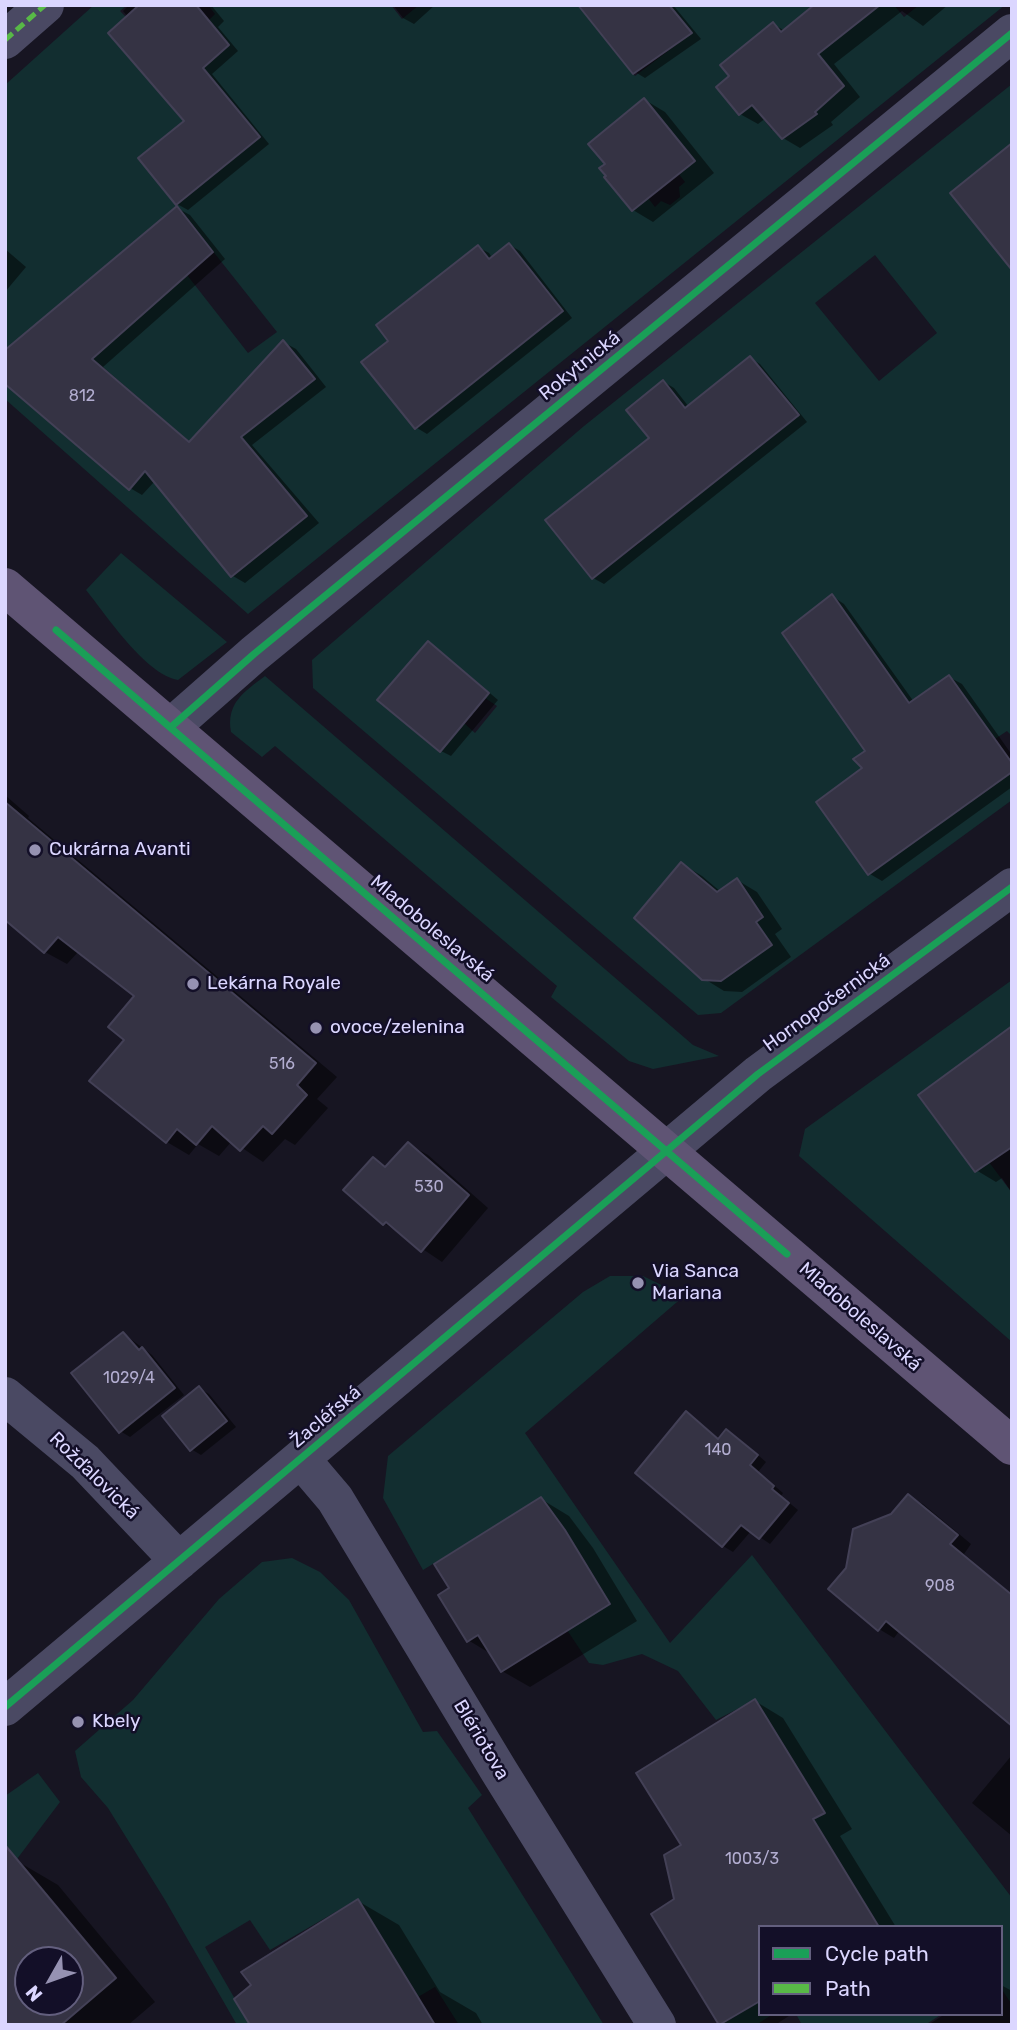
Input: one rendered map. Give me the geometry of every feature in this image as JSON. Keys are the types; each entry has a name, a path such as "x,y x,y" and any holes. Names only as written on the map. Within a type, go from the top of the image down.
{"main road":[{"name":"Mladoboleslavská","path":"5,587 1012,1446"}],"street":[{"path":"5,40 46,5"},
{"name":"Rokytnická","path":"171,727 265,645 1012,33"},
{"name":"Hornopočernická","path":"666,1151 758,1074 1012,887"},
{"name":"Žacléřská","path":"5,1707 666,1151"},
{"name":"Rožďalovická","path":"5,1396 85,1462 179,1561"},
{"name":"Blériotova","path":"301,1459 335,1499 499,1771 657,2025"}],"green space":[{"path":"94,5 127,5 120,11 126,17 108,33 175,92 229,45 209,20 215,14 208,5 391,5 402,19 419,5 578,5 635,76 692,33 669,5 894,5 904,17 919,5 1005,5 248,614 5,399 5,384 177,433 92,359 187,275 248,353 277,332 177,206 5,350 5,85","holes":["773,23 782,32 803,35 844,86 815,112 816,115 794,130 772,130 729,76","667,126 695,161 678,173 685,182 679,187 680,197 670,205 661,201 655,207 648,198 632,211 599,168 605,164 588,144","259,137 176,205 138,158","510,244 563,311 416,429 362,363 388,341 376,325 408,299 420,315 441,275 478,245 489,259","290,348 315,379 245,421 230,398 238,388","252,450 307,516 231,577 177,511"]},
{"path":"1012,84 1012,143 950,193 1012,270 1012,736 1007,731 995,739 949,675 909,703 832,595 782,633 865,751 854,759 862,768 816,802 868,875 1012,772 1012,800 721,1013 698,1015 313,688 312,660 584,426","holes":["875,255 937,333 879,381 815,303","750,356 798,415 696,497 687,487 633,532 641,542 592,579 545,520 611,468 651,441 626,410 663,380 685,408","428,641 488,694 485,698 497,706 475,733 464,723 439,752 377,700","681,862 717,892 737,879 763,917 756,922 771,945 721,981 706,980 689,965 687,967 634,918"]},
{"path":"121,553 227,642 178,680 165,675 140,656 86,590"},
{"path":"265,676 693,1045 719,1056 653,1069 629,1061 551,997 557,986 275,746 262,757 231,732 231,713 238,699"},
{"path":"1012,980 1012,1026 918,1096 974,1171 989,1162 1012,1193 1012,1342 799,1156 805,1129"},
{"path":"610,1276 643,1276 684,1296 525,1433 670,1643 752,1555 1012,1898 1012,2005 1003,1991 1003,1925 878,1925 813,1819 824,1813 755,1700 716,1720 678,1671 642,1654 603,1665 589,1663 567,1630 610,1604 565,1530 541,1498 423,1570 383,1498 388,1456 583,1292"},
{"path":"292,1558 320,1572 349,1600 423,1732 437,1731 482,1795 468,1808 604,2025 459,2025 435,1987 418,1997 358,1899 270,1950 250,1920 205,1947 250,2025 237,2025 108,1808 81,1777 75,1751 133,1700 219,1599 262,1562"},
{"path":"38,1773 60,1802 17,1859 5,1869 5,1796"},
{"path":"758,2002 758,2016 770,2016 756,2025 721,2025"},
{"path":"797,2016 939,2016 925,2025 802,2025"}],"building":[{"path":"139,5 196,5 229,45 203,68 260,137 176,205 138,158 184,121 108,33"},
{"path":"578,5 669,5 692,33 633,74"},
{"path":"814,5 880,5 818,54 844,86 815,112 817,114 782,139 752,105 739,115 716,87 729,76 720,65 773,22 781,32"},
{"path":"644,98 695,161 632,211 604,177 606,176 599,168 605,164 588,144"},
{"path":"1012,143 1012,270 950,193"},
{"path":"177,206 213,252 92,359 189,442 283,340 315,379 241,437 307,516 231,577 145,471 129,490 5,384 5,350"},
{"path":"509,243 563,311 415,429 361,362 388,341 376,325 478,245 489,259"},
{"path":"750,356 799,415 592,579 545,520 649,438 626,410 663,380 685,408"},
{"path":"832,594 909,703 949,675 1012,763 1012,772 868,875 816,802 862,768 853,759 865,751 782,633"},
{"path":"428,641 489,693 440,752 377,700"},
{"path":"5,802 316,1063 297,1085 307,1095 272,1134 263,1126 240,1151 212,1126 196,1145 177,1129 166,1143 89,1081 124,1040 108,1027 134,996 58,937 44,953 5,920"},
{"path":"681,862 717,892 737,878 763,917 756,922 772,945 721,981 702,980 634,918"},
{"path":"1012,1026 1012,1147 975,1172 918,1095"},
{"path":"408,1142 469,1195 421,1252 386,1222 383,1225 343,1190 373,1157 385,1167"},
{"path":"123,1332 139,1350 142,1347 175,1388 119,1433 71,1373"},
{"path":"199,1386 227,1421 190,1451 162,1416"},
{"path":"686,1411 718,1439 726,1429 758,1455 750,1465 789,1503 759,1539 741,1525 722,1547 635,1473"},
{"path":"908,1494 958,1535 950,1544 1012,1595 1012,1726 886,1621 878,1631 828,1589 846,1568 853,1529 891,1514"},
{"path":"541,1497 565,1530 610,1604 501,1672 478,1635 467,1642 438,1595 449,1588 434,1564"},
{"path":"755,1699 825,1813 813,1819 878,1925 758,1925 758,2002 719,2025 651,1914 674,1899 664,1855 681,1845 636,1773"},
{"path":"5,1845 116,1978 84,2005 84,1946 14,1946 14,2016 72,2016 61,2025 5,2025"},
{"path":"358,1899 435,2025 250,2025 234,1999 251,1985 241,1972"}],"marked path":[{"path":"5,40 45,5"}],"cycle path":[{"path":"171,727 254,654 1012,33"},
{"path":"56,630 787,1254"},
{"path":"5,1707 758,1074 1012,887"}],"place":[{"name":"Cukrárna Avanti","path":"35,850"},
{"name":"Lekárna Royale","path":"193,984"},
{"name":"ovoce/zelenina","path":"316,1028"},
{"name":"Via Sanca Mariana","path":"638,1283"},
{"name":"Kbely","path":"78,1722"}]}
